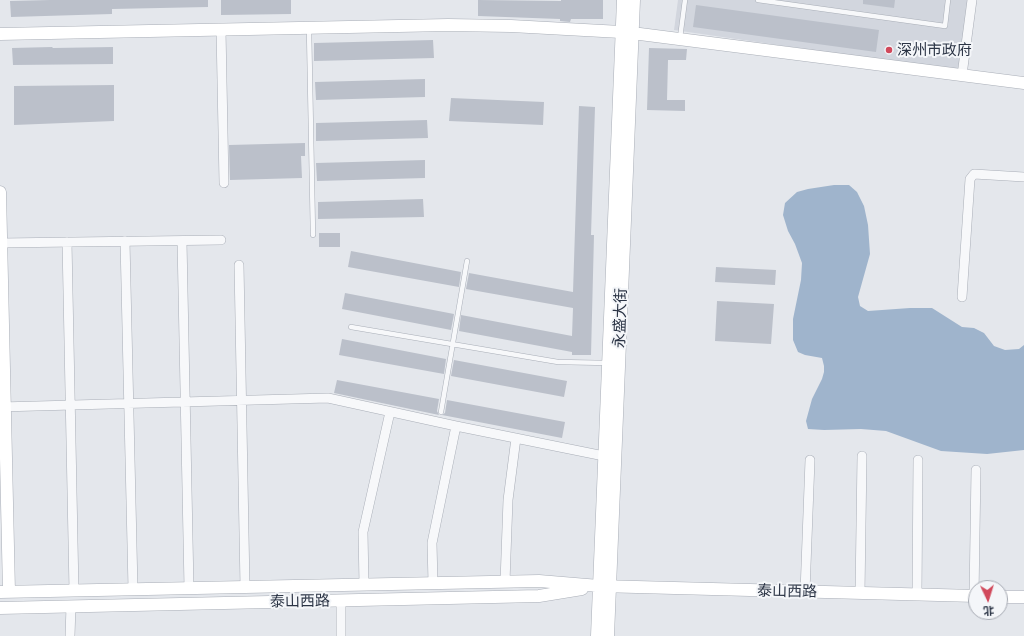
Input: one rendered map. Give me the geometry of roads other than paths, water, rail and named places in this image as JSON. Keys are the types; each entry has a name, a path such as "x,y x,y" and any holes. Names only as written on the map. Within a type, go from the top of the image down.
{"main road":[{"name":"永盛大街","path":"597,636 604,587 627,32 623,0"},
{"name":"永盛大街","path":"608,636 604,587 604,456 627,32 634,0"},
{"path":"0,34 448,25 511,26 627,32 1024,83"},
{"path":"0,192 5,592"},
{"name":"泰山西路","path":"5,592 539,581 604,587 968,596"},
{"name":"泰山西路","path":"0,608 539,596 604,587"},
{"path":"1008,597 1024,597"}],"street":[{"path":"962,76 972,0"},
{"path":"221,30 224,183"},
{"path":"962,297 970,180 974,174 1024,177"},
{"path":"182,240 189,588"},
{"path":"1,243 221,240"},
{"path":"125,241 133,590"},
{"path":"67,242 74,591"},
{"path":"239,265 245,587"},
{"path":"2,407 328,398 604,456"},
{"path":"364,585 363,532 390,412"},
{"path":"433,583 432,543 456,426"},
{"path":"505,582 508,500 516,438"},
{"path":"860,593 862,456"},
{"path":"804,592 810,460"},
{"path":"917,595 918,460"},
{"path":"975,580 976,470"},
{"path":"341,600 341,636"},
{"path":"70,636 71,606"}],"lane":[{"path":"680,39 685,0"},
{"path":"758,0 944,26 948,0"},
{"path":"308,28 313,236"},
{"path":"441,412 467,261"},
{"path":"351,327 558,362 608,363"}],"water":[{"path":"834,185 849,185 857,192 864,206 868,225 870,254 858,297 860,306 868,311 932,308 962,327 974,328 984,333 994,346 1005,350 1019,349 1024,345 1024,450 987,454 941,451 886,431 861,429 808,429 806,421 812,399 822,379 824,366 822,358 805,355 798,352 793,340 793,319 801,280 802,263 795,244 788,231 783,215 785,203 797,192"}],"place":[{"name":"深州市政府","path":"889,50"}]}
